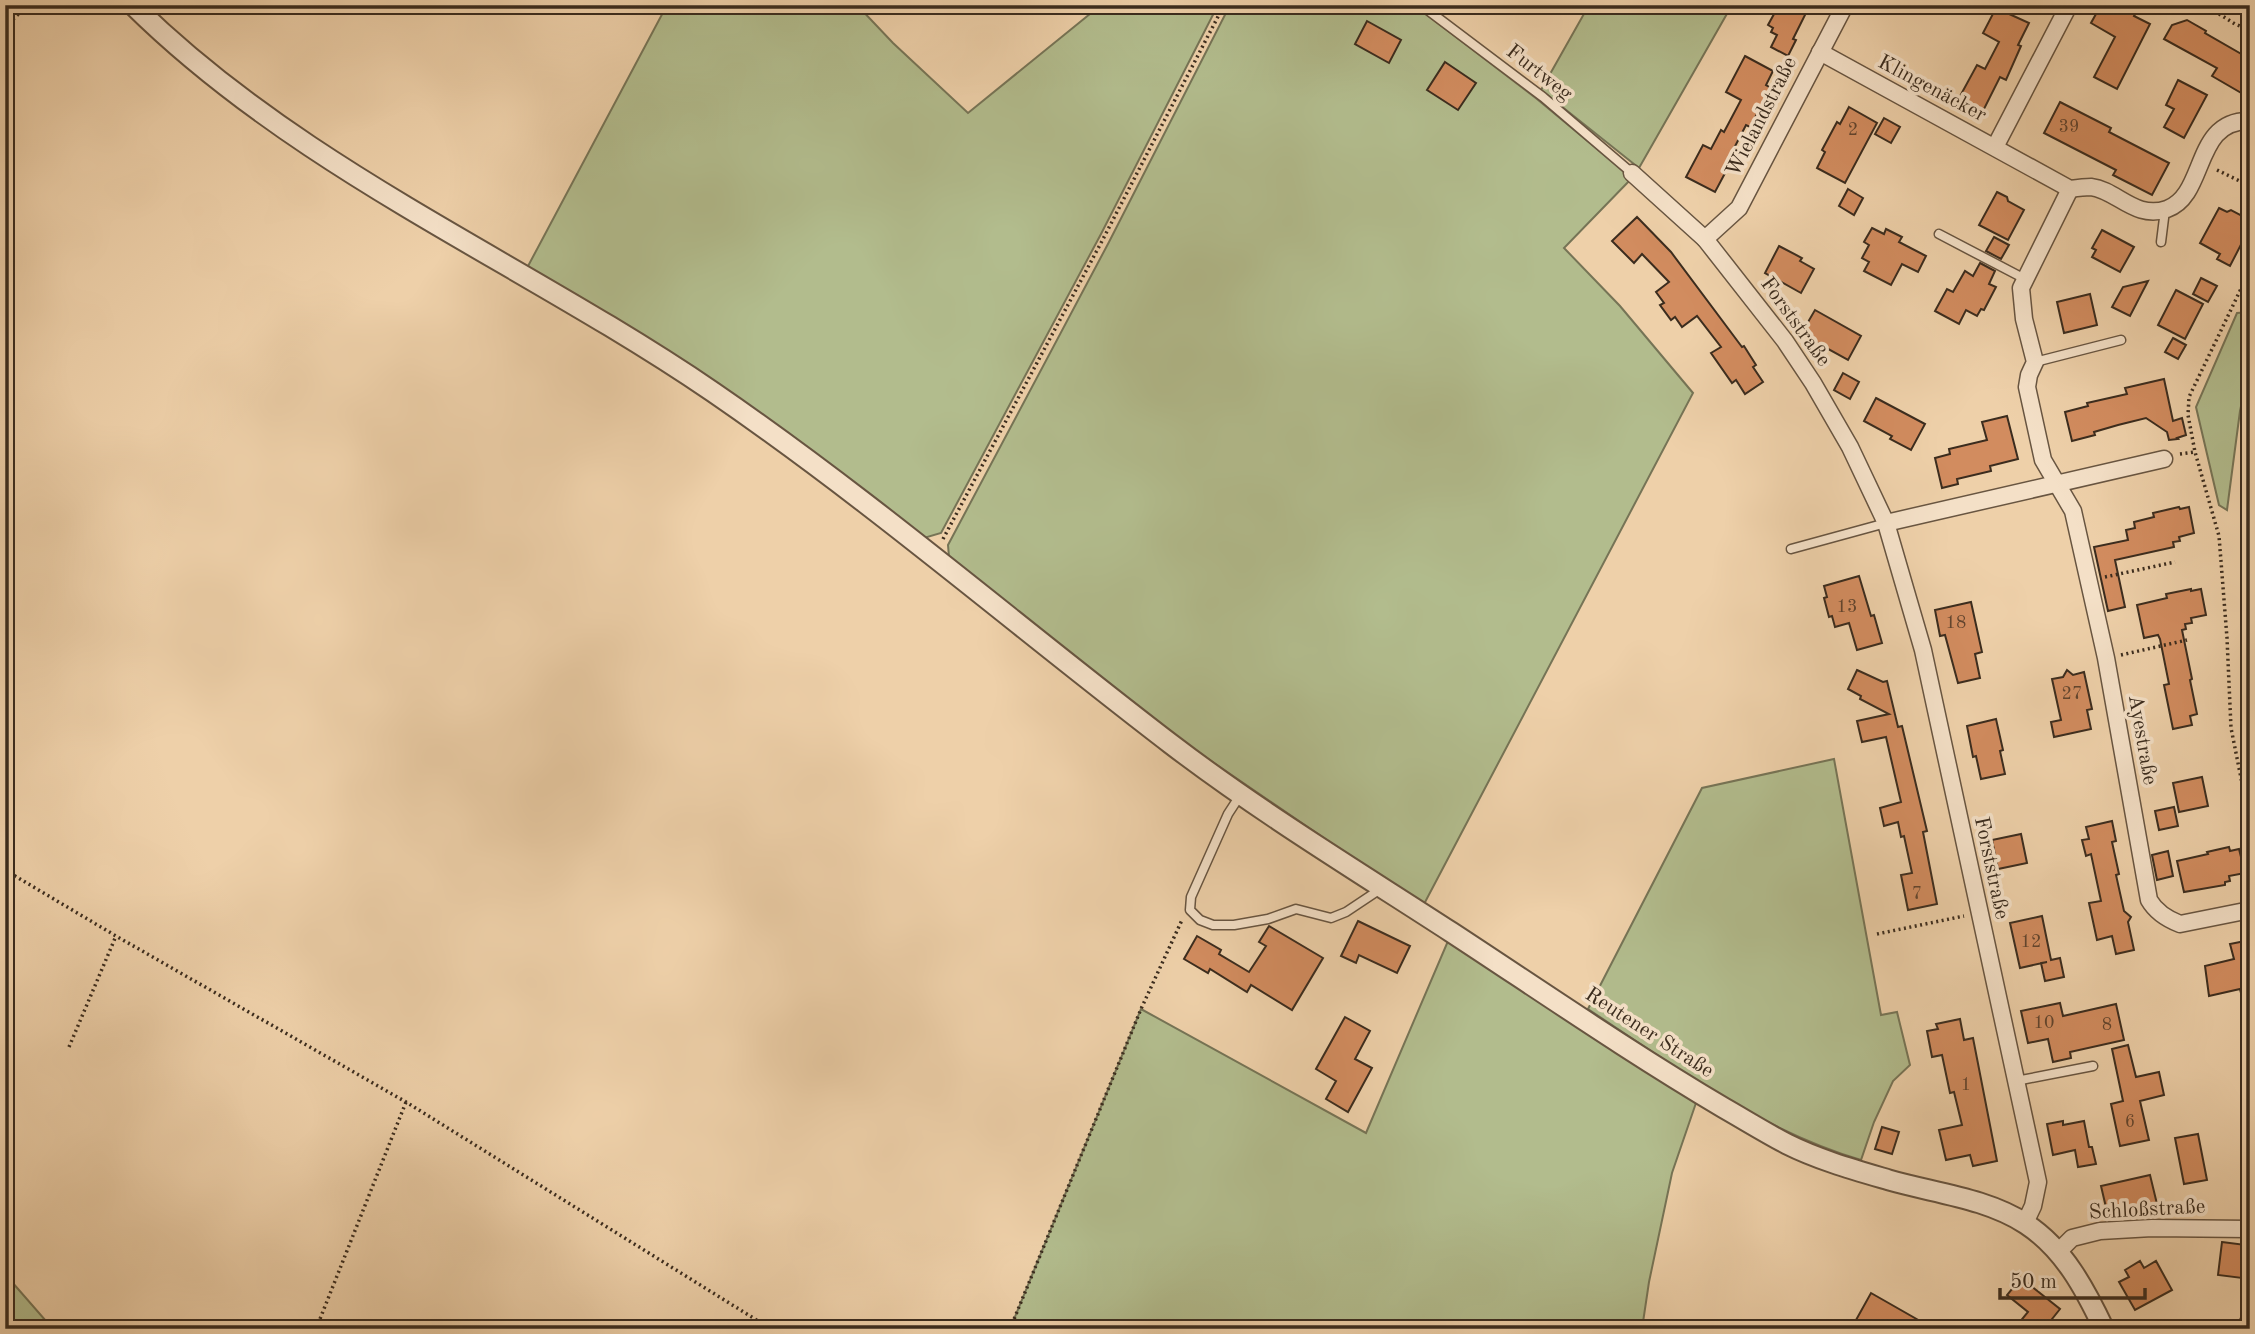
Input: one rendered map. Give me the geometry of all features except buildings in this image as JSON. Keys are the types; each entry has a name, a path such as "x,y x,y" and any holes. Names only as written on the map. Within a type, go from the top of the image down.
{"street":[{"name":"Reutener Straße","path":"133,5 218,81 290,135 369,185 523,274 706,388 807,458 1174,746 1382,888 1722,1107 1791,1146 1866,1173 1991,1208 2025,1223 2058,1252"},
{"name":"Wielandstraße","path":"1705,239 1739,208 1845,5"},
{"name":"Klingenäcker","path":"1820,52 1995,147 2069,5"},
{"path":"1995,147 2070,189 2093,187 2143,211 2155,212 2175,206 2183,198 2213,138 2221,129 2230,123 2250,121"},
{"name":"Forststraße","path":"1632,173 1705,239 1756,302 1813,383 1850,447 1886,523 1923,650 2038,1182 2033,1206 2025,1223"},
{"name":"Ayestraße","path":"2070,189 2025,279 2021,295 2035,362 2027,387 2043,460 2073,512 2105,658 2149,900 2154,909 2180,924 2250,910"},
{"path":"1886,523 2164,460"},
{"name":"Schloßstraße","path":"2058,1252 2072,1238 2100,1231 2152,1228 2250,1229"},
{"path":"2058,1252 2084,1288 2104,1329"}],"lane":[{"name":"Furtweg","path":"1421,5 1543,97 1632,173"},
{"path":"2161,242 2165,210"},
{"path":"1939,234 2025,279"},
{"path":"2035,362 2121,340"},
{"path":"1791,549 1886,523"},
{"path":"1241,794 1228,814 1191,897 1190,910 1200,920 1213,925 1234,925 1268,919 1296,909 1331,918 1346,912 1382,888"},
{"path":"2016,1081 2094,1066"},
{"path":"2240,1329 2250,1310"}],"path":[{"path":"5,27 27,5"},
{"path":"934,557 1224,5"},
{"path":"2205,5 2250,30"},
{"path":"2201,162 2250,186"},
{"path":"2250,270 2189,397 2188,415 2195,452 2219,536 2231,728 2250,823"},
{"path":"2183,454 2195,452"},
{"path":"2088,581 2175,562"},
{"path":"2132,653 2187,640"},
{"path":"5,870 407,1102 771,1329"},
{"path":"1010,1329 1141,1009 1181,921 1190,910"},
{"path":"1877,934 1950,919"},
{"path":"69,1047 116,936"},
{"path":"316,1329 407,1102"}],"green space":[{"path":"667,5 857,5 893,43 968,113 1101,5 1218,5 1101,234 941,533 924,538 527,268"},
{"path":"1230,5 1414,5 1537,99 1632,178 1564,248 1620,306 1693,393 1423,906 1179,739 949,557 948,545 1109,242"},
{"path":"1589,5 1732,5 1639,168 1541,90"},
{"path":"2250,312 2250,364 2240,411 2227,510 2219,505 2196,407 2237,313"},
{"path":"1834,759 1881,1015 1897,1012 1910,1065 1893,1081 1874,1122 1861,1160 1788,1132 1753,1114 1686,1074 1588,1009 1702,788"},
{"path":"1448,941 1697,1100 1672,1173 1642,1329 1010,1329 1141,1009 1366,1133"},
{"path":"5,1274 53,1329 5,1329"}]}
